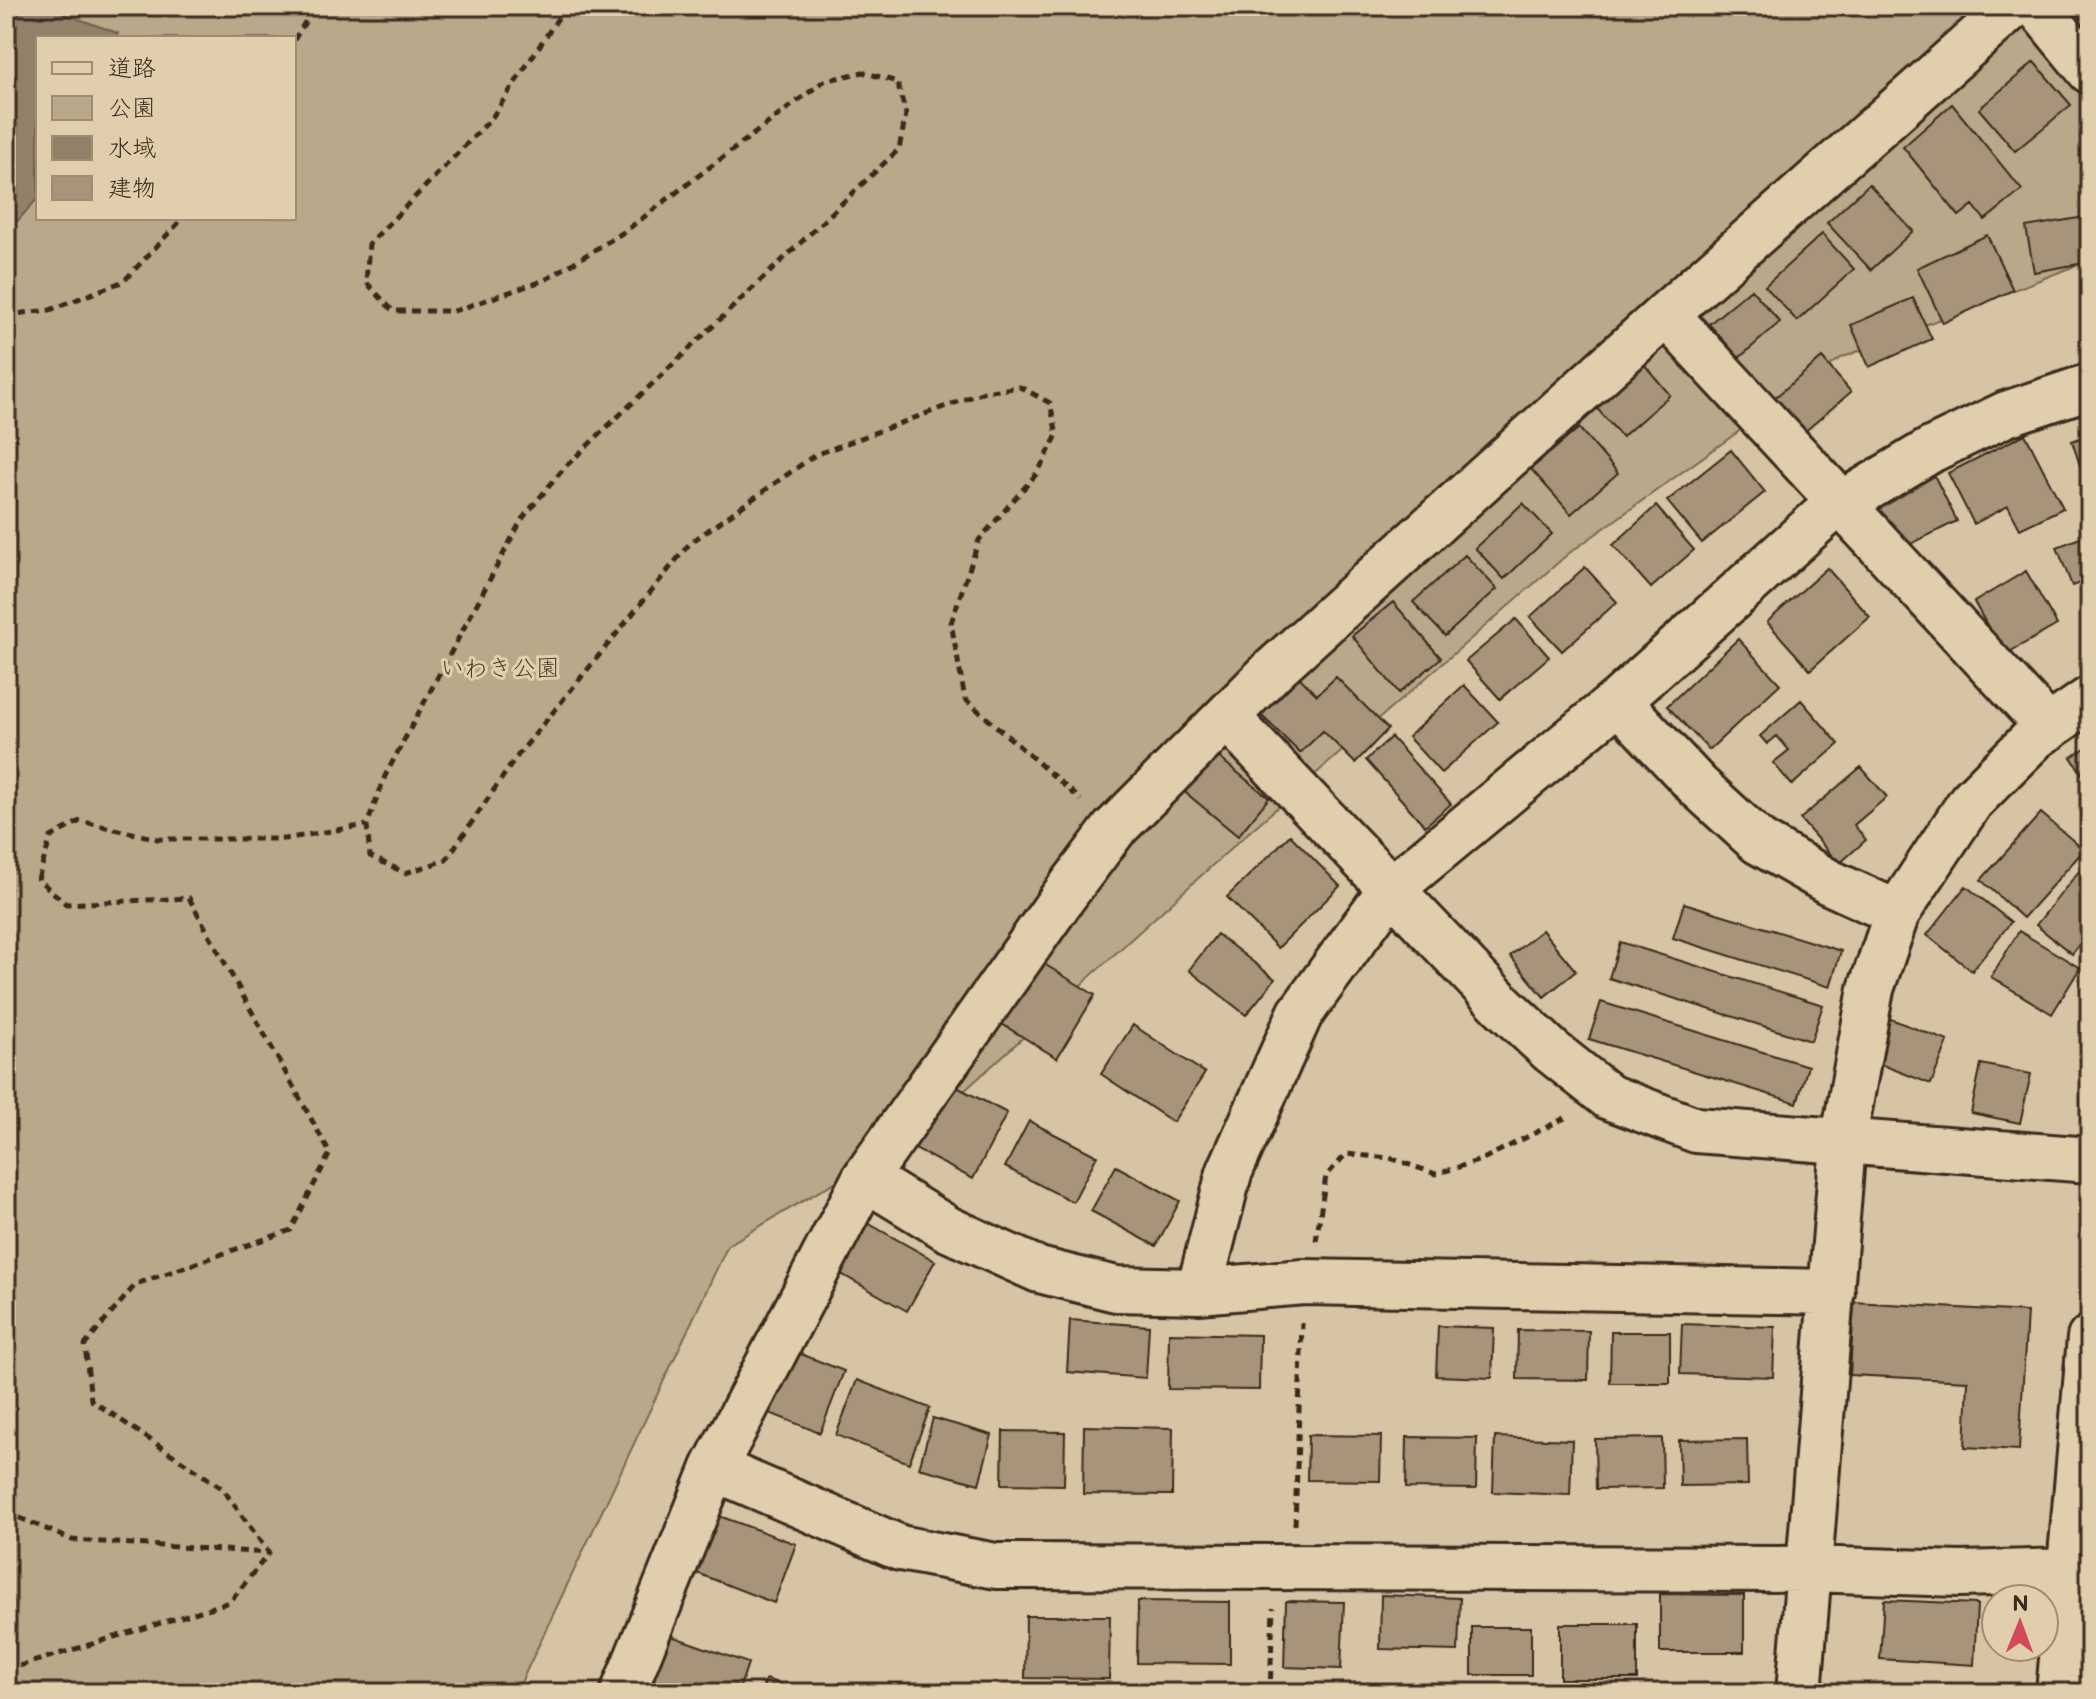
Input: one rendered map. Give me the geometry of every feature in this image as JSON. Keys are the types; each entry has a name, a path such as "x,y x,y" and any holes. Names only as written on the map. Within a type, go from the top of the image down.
{"street":[{"path":"623,1693 714,1468 865,1178 1114,829 1275,668 1666,314 2013,6"},
{"path":"2037,6 2090,71"},
{"path":"1666,314 2049,728"},
{"path":"1199,1291 1229,1173 1300,1014 1390,890 1618,701 1840,504 1931,450 2006,414 2090,386"},
{"path":"1799,1693 1843,1143 1871,989 1897,913 1971,801 2035,737 2090,699"},
{"path":"1618,701 1698,786 1759,842 1829,882 1897,913"},
{"path":"1227,717 1501,1004 1551,1051 1609,1097 1696,1130 2090,1160"},
{"path":"865,1178 948,1229 1039,1270 1116,1289 1199,1291 1310,1282 1832,1292"},
{"path":"2059,1693 2090,1338"},
{"path":"714,1468 900,1548 996,1566 1808,1569 1960,1574 2069,1571"}],"path":[{"path":"296,37 315,6"},
{"path":"566,6 491,119 369,244 366,282 393,311 454,311 545,280 624,232 824,81 863,72 897,82 906,114 899,149 565,467 522,519 385,776 367,825 370,856 405,873 446,860 515,759 690,543 815,455 984,392 1020,387 1050,403 1057,435 1038,472 979,540 951,623 965,699 1114,829"},
{"path":"6,315 50,310 124,281 181,220"},
{"path":"269,1553 222,1488 91,1400 85,1345 136,1284 291,1230 330,1153 189,898 66,904 38,879 51,837 80,821 158,839 284,839 367,825"},
{"path":"1270,1693 1310,1282 1326,1176 1346,1154 1390,1158 1436,1174 1481,1160 1609,1097"},
{"path":"6,1512 72,1540 269,1553"},
{"path":"6,1670 230,1602 269,1553"}],"green space":[{"name":"いわき公園","path":"6,6 2090,6 2090,260 1841,358 1568,554 1248,833 918,1133 728,1245 516,1693 6,1693"}],"water":[{"path":"6,6 43,6 118,33 117,36 36,36 36,200 12,227 6,228"}],"building":[{"path":"2034,62 2071,105 2015,151 1979,109"},
{"path":"1952,104 2022,190 1985,220 1973,205 1959,216 1903,147"},
{"path":"1869,184 1913,231 1871,270 1827,223"},
{"path":"2090,216 2090,262 2034,272 2026,227"},
{"path":"1822,234 1854,269 1797,321 1765,286"},
{"path":"1987,235 2013,290 1943,323 1917,268"},
{"path":"1751,289 1780,322 1739,358 1709,324"},
{"path":"1913,298 1932,339 1869,367 1851,325"},
{"path":"1822,358 1851,392 1795,440 1766,405"},
{"path":"1643,363 1670,395 1622,437 1594,405"},
{"path":"1579,428 1618,473 1571,514 1531,469"},
{"path":"2025,434 2063,508 2020,529 2008,506 1974,524 1948,473"},
{"path":"2090,435 2090,490 2088,490 2072,441"},
{"path":"1731,450 1765,492 1702,543 1667,501"},
{"path":"1933,473 1957,521 1897,551 1873,504"},
{"path":"1523,503 1552,534 1504,579 1475,548"},
{"path":"1656,506 1694,550 1651,588 1613,545"},
{"path":"2090,534 2090,579 2072,586 2057,547"},
{"path":"1465,555 1497,589 1445,636 1413,602"},
{"path":"1585,567 1617,602 1562,651 1530,617"},
{"path":"1827,568 1870,617 1810,670 1767,622"},
{"path":"2026,571 2057,625 2004,655 1974,602"},
{"path":"1393,602 1441,658 1399,693 1352,636"},
{"path":"1516,619 1549,657 1500,699 1466,661"},
{"path":"1738,639 1780,684 1709,750 1667,706"},
{"path":"1296,674 1317,695 1336,677 1388,729 1355,763 1323,731 1300,753 1258,712"},
{"path":"1464,685 1498,722 1441,773 1408,737"},
{"path":"1801,700 1839,744 1792,785 1773,763 1789,750 1777,736 1767,744 1760,736"},
{"path":"1391,737 1451,804 1425,826 1366,760"},
{"path":"2090,745 2090,786 2071,757"},
{"path":"1211,751 1269,798 1238,836 1180,788"},
{"path":"1861,767 1887,797 1854,825 1866,840 1839,864 1800,819"},
{"path":"2041,813 2084,850 2023,918 1981,880"},
{"path":"1290,835 1340,886 1278,948 1227,897"},
{"path":"2079,871 2090,879 2090,931 2072,954 2036,925"},
{"path":"1966,886 2011,922 1972,971 1927,935"},
{"path":"1684,903 1841,951 1830,987 1673,938"},
{"path":"1542,930 1576,971 1544,997 1510,956"},
{"path":"2019,931 2080,968 2052,1014 1991,977"},
{"path":"1217,934 1275,979 1246,1015 1189,970"},
{"path":"1620,942 1823,1005 1811,1041 1609,978"},
{"path":"1036,959 1095,995 1057,1058 997,1021"},
{"path":"1601,1002 1808,1066 1797,1103 1589,1039"},
{"path":"1888,1018 1948,1041 1931,1084 1872,1061"},
{"path":"1133,1025 1205,1073 1173,1122 1101,1074"},
{"path":"1981,1064 2031,1074 2020,1123 1971,1113"},
{"path":"949,1083 1007,1113 973,1179 915,1149"},
{"path":"1029,1121 1097,1156 1073,1202 1005,1167"},
{"path":"1116,1166 1180,1201 1156,1246 1091,1211"},
{"path":"864,1221 935,1261 907,1311 836,1271"},
{"path":"1854,1302 2027,1312 2019,1450 1965,1447 1968,1381 1850,1375"},
{"path":"1070,1320 1149,1326 1146,1378 1067,1372"},
{"path":"1682,1324 1775,1327 1773,1377 1680,1374"},
{"path":"1438,1326 1494,1328 1492,1378 1436,1376"},
{"path":"1518,1330 1589,1331 1588,1380 1517,1379"},
{"path":"1611,1332 1670,1332 1670,1383 1610,1383"},
{"path":"1169,1333 1260,1335 1259,1390 1168,1389"},
{"path":"786,1348 844,1371 820,1433 762,1410"},
{"path":"857,1380 930,1408 909,1463 836,1435"},
{"path":"933,1418 992,1435 979,1484 919,1468"},
{"path":"1084,1426 1173,1428 1172,1495 1083,1494"},
{"path":"1003,1431 1065,1432 1064,1485 1002,1484"},
{"path":"1308,1435 1381,1436 1380,1481 1307,1480"},
{"path":"1407,1437 1477,1438 1476,1489 1406,1488"},
{"path":"1495,1437 1572,1440 1570,1495 1493,1492"},
{"path":"1662,1438 1663,1488 1596,1489 1595,1439"},
{"path":"1747,1439 1748,1485 1680,1486 1679,1440"},
{"path":"711,1513 796,1544 774,1603 689,1570"},
{"path":"1660,1594 1744,1595 1744,1652 1660,1652"},
{"path":"1381,1595 1460,1598 1458,1651 1380,1649"},
{"path":"1884,1600 1977,1604 1974,1665 1880,1659"},
{"path":"1138,1601 1230,1602 1230,1664 1137,1663"},
{"path":"1286,1601 1344,1602 1341,1669 1284,1667"},
{"path":"1026,1616 1110,1616 1109,1679 1025,1678"},
{"path":"1560,1624 1637,1624 1637,1679 1560,1679"},
{"path":"1472,1627 1531,1627 1531,1675 1472,1675"},
{"path":"660,1632 748,1663 738,1693 686,1693 643,1678"},
{"path":"766,1679 805,1693 761,1693"}]}
